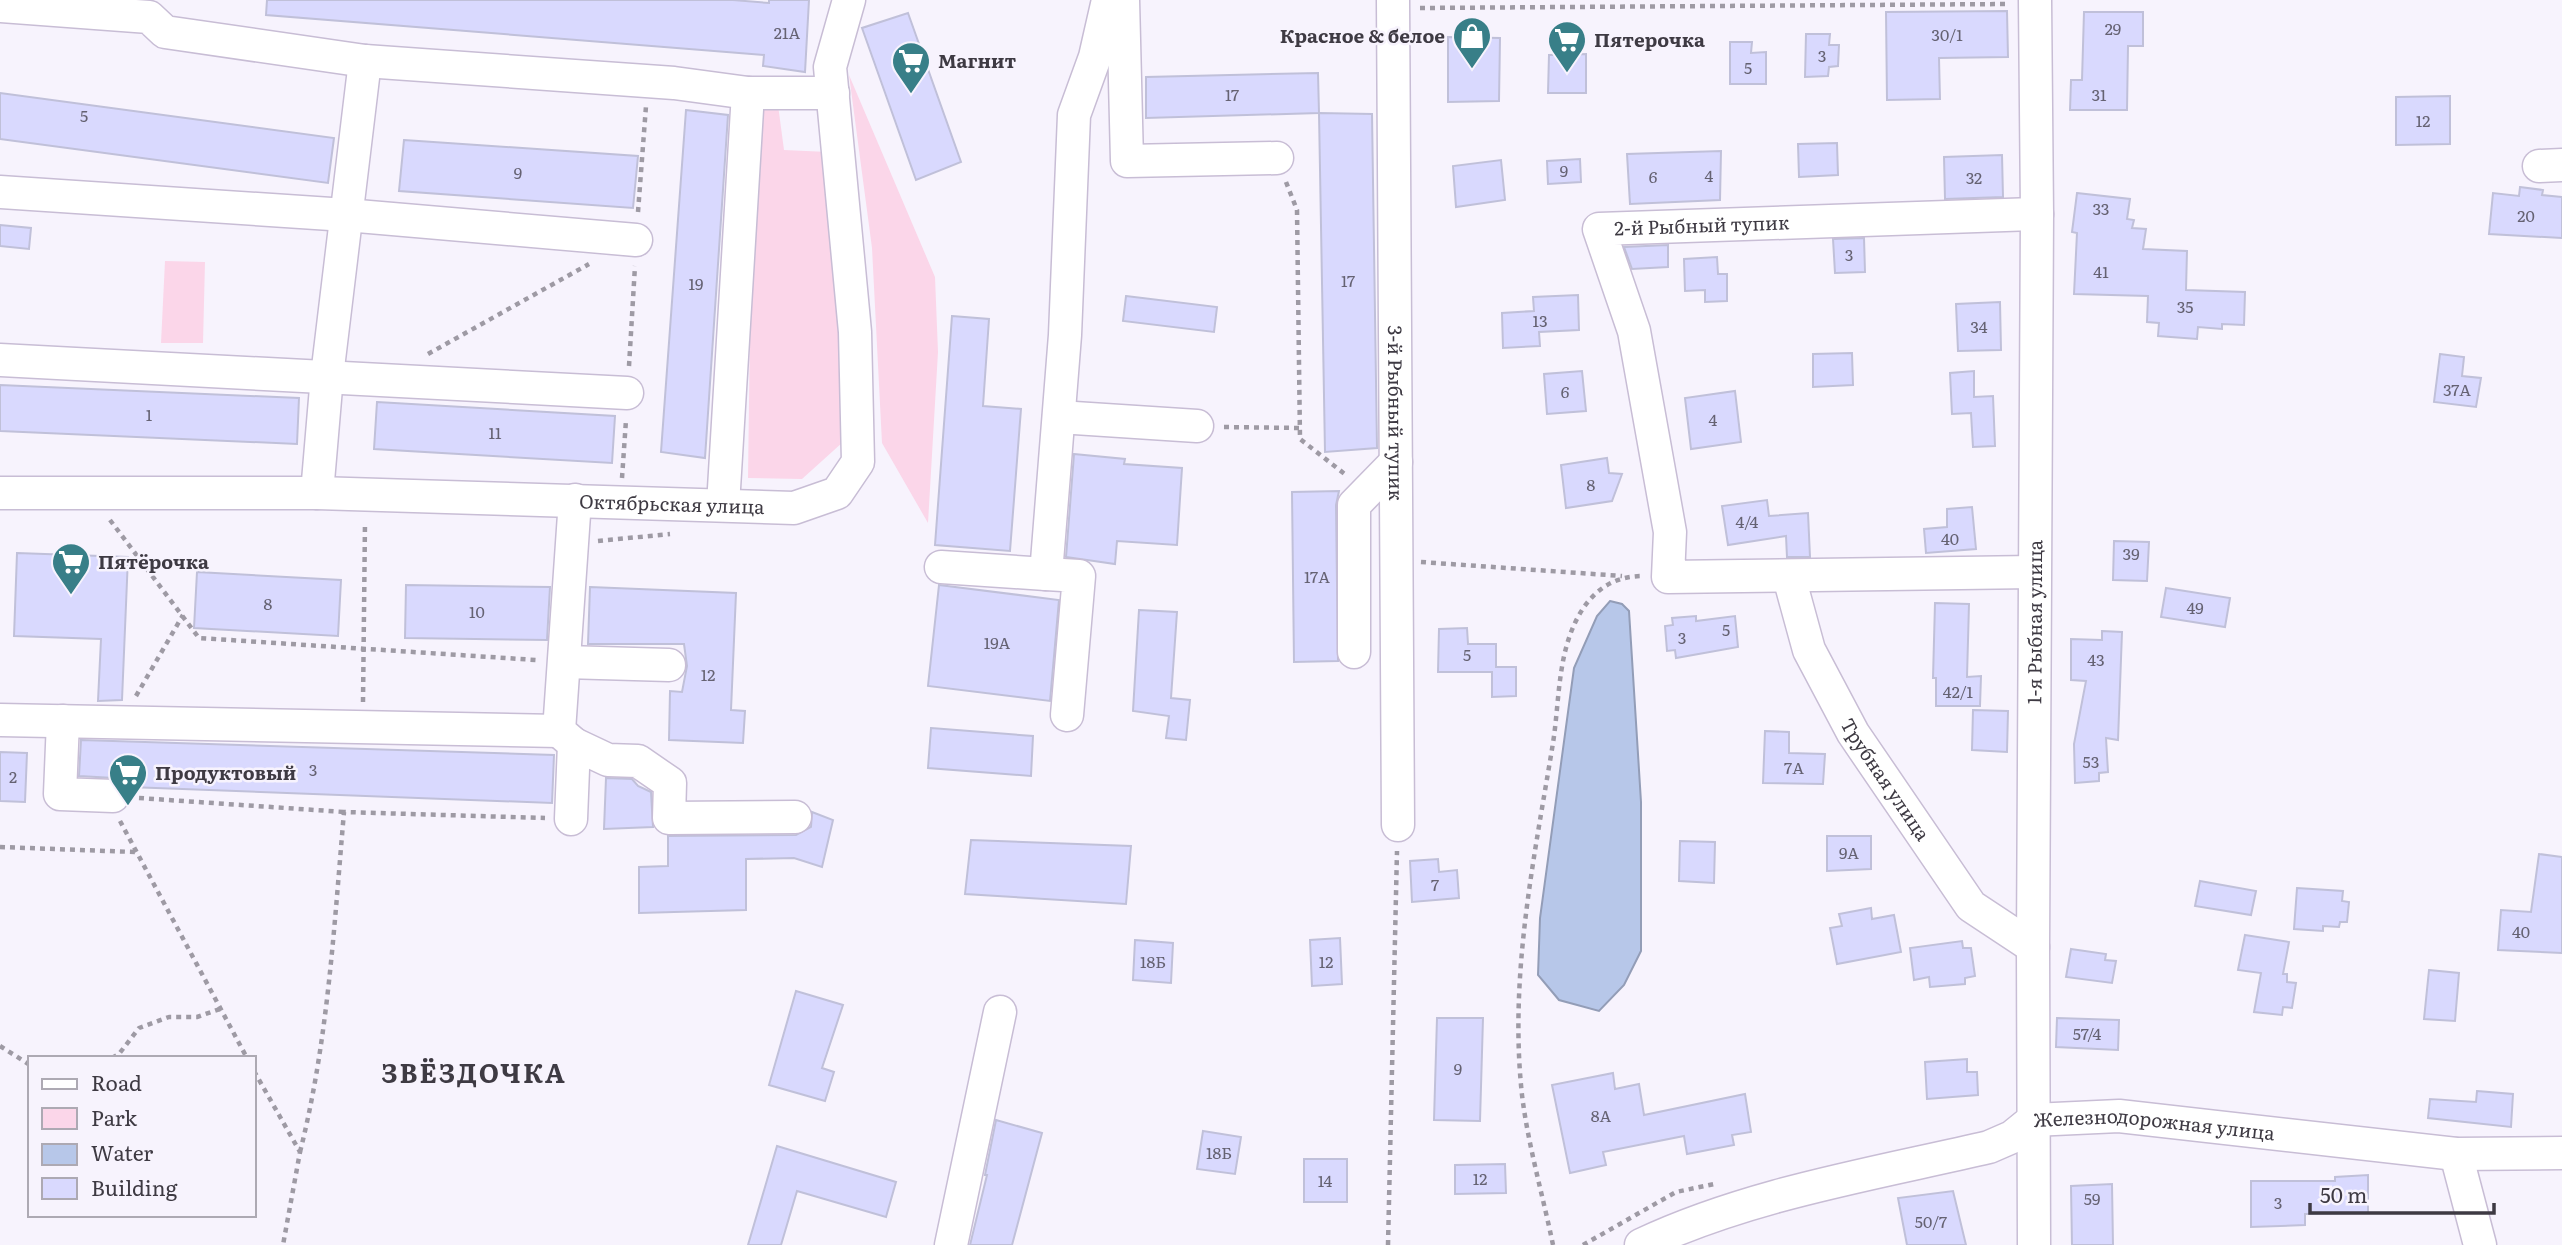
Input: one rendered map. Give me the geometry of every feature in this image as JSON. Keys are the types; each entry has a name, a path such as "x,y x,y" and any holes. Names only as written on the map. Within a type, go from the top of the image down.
{"street":[{"name":"Октябрьская улица","path":"0,493 317,493 794,508 837,493 858,462 855,332 830,67 849,0"},
{"path":"1046,574 1059,417 1074,115 1095,57 1108,0"},
{"path":"1123,0 1127,162 1277,158"},
{"name":"1-я Рыбная улица","path":"2026,2 2038,214 2034,572 2034,1245"},
{"name":"3-й Рыбный тупик","path":"1393,4 1398,825"},
{"path":"0,6 149,17 166,32 365,61 648,80 748,93 833,93"},
{"path":"317,493 327,376 365,61"},
{"path":"723,505 748,93"},
{"path":"0,192 346,215 636,240"},
{"name":"2-й Рыбный тупик","path":"1668,577 1670,532 1634,331 1599,229 2038,214"},
{"path":"0,360 627,393"},
{"path":"1059,417 1197,426"},
{"path":"1354,652 1354,505 1396,462"},
{"path":"570,819 565,662 575,500"},
{"path":"941,567 1079,576 1067,715"},
{"path":"1668,577 2034,572"},
{"name":"Трубная улица","path":"1789,577 1810,649 1853,733 1971,906 2033,947"},
{"path":"565,662 669,665"},
{"path":"0,720 361,727 567,738 608,760 639,761 670,783 669,818 795,817"},
{"path":"63,721 60,794 113,796"},
{"path":"951,1245 1000,1012"},
{"name":"Железнодорожная улица","path":"1654,1242 1744,1206 1989,1147 2012,1137 2033,1120 2119,1116 2456,1154 2562,1153"},
{"path":"2456,1154 2480,1245"}],"path":[{"path":"1393,4 2026,2"},
{"path":"621,502 648,80"},
{"path":"1277,158 1297,210 1300,439 1346,475 1360,499"},
{"path":"423,357 591,263"},
{"path":"1197,426 1300,428"},
{"path":"89,493 200,638 565,662"},
{"path":"361,727 366,648 365,494"},
{"path":"1396,560 1668,577"},
{"path":"1553,1245 1522,1095 1518,980 1521,939 1557,716 1562,660 1581,612 1595,592 1624,576"},
{"path":"122,722 183,615"},
{"path":"246,1056 120,824 113,796 344,812 570,819"},
{"path":"283,1245 326,1023 344,812"},
{"path":"1388,1245 1398,825"},
{"path":"0,847 136,852"},
{"path":"116,1056 139,1028 169,1017 197,1017 220,1009"},
{"path":"0,1046 28,1064"},
{"path":"256,1075 300,1152"}],"green space":[{"path":"849,75 935,277 938,352 928,523 882,443 872,248"},
{"path":"753,104 778,105 784,150 828,152 843,342 843,442 802,479 748,478"},
{"path":"165,261 205,262 203,343 161,343"}],"water":[{"path":"1610,601 1622,604 1629,611 1641,802 1641,951 1624,985 1599,1011 1559,1000 1538,975 1540,918 1574,668 1597,616"}],"building":[{"path":"267,0 733,0 769,3 769,0 809,0 805,72 763,66 764,55 266,15"},
{"path":"2007,11 2008,57 1939,58 1940,99 1887,100 1886,12"},
{"path":"2084,12 2143,12 2143,46 2128,46 2127,110 2070,110 2071,80 2082,80"},
{"name":"Магнит","path":"908,13 961,162 916,180 862,28"},
{"path":"1806,34 1830,34 1829,45 1839,45 1838,66 1829,67 1828,76 1805,77"},
{"path":"1448,37 1500,38 1499,101 1448,102"},
{"path":"1730,42 1752,42 1751,53 1766,52 1766,84 1730,84"},
{"path":"1586,54 1586,93 1548,93 1549,55"},
{"path":"1318,73 1319,113 1146,118 1146,77"},
{"path":"0,93 334,138 328,183 0,139"},
{"path":"2450,96 2450,144 2396,145 2396,97"},
{"path":"686,110 728,115 705,458 661,452"},
{"path":"1319,113 1372,114 1377,448 1325,452"},
{"path":"404,140 638,156 633,208 399,191"},
{"path":"1837,143 1838,175 1799,177 1798,144"},
{"path":"1721,151 1720,200 1630,204 1627,154"},
{"path":"2002,155 2003,197 1945,199 1944,157"},
{"path":"1580,159 1581,182 1548,184 1547,161"},
{"path":"1501,160 1505,200 1456,207 1453,166"},
{"path":"2520,187 2543,190 2542,195 2562,197 2562,238 2489,234 2493,193 2519,196"},
{"path":"2077,193 2130,199 2127,219 2134,220 2132,228 2146,229 2143,249 2187,251 2186,290 2245,292 2244,325 2222,324 2222,329 2198,327 2197,339 2158,336 2159,323 2147,322 2148,296 2074,294 2077,233 2072,232"},
{"path":"0,225 31,228 29,249 0,246"},
{"path":"1864,238 1865,272 1835,273 1833,239"},
{"path":"1668,245 1668,267 1632,269 1624,247"},
{"path":"1717,257 1718,274 1727,274 1727,301 1705,302 1705,290 1685,291 1684,259"},
{"path":"1578,295 1579,330 1539,332 1540,346 1503,348 1502,313 1534,311 1533,297"},
{"path":"1126,296 1217,307 1214,332 1123,321"},
{"path":"2000,302 2001,350 1958,351 1956,304"},
{"path":"952,316 989,319 983,406 1021,409 1010,551 935,545"},
{"path":"1852,353 1853,385 1813,387 1813,354"},
{"path":"2440,354 2464,357 2462,376 2481,378 2476,407 2434,402"},
{"path":"1582,371 1586,411 1547,414 1544,374"},
{"path":"1974,371 1974,397 1993,396 1995,446 1973,447 1971,413 1952,414 1950,373"},
{"path":"0,385 299,398 297,444 0,431"},
{"path":"1735,391 1741,442 1691,449 1685,398"},
{"path":"377,402 615,416 612,463 374,449"},
{"path":"1074,454 1125,459 1124,464 1182,468 1177,545 1117,541 1115,564 1066,557"},
{"path":"1607,458 1609,473 1622,474 1612,501 1566,508 1561,465"},
{"path":"1339,491 1336,505 1338,661 1294,662 1292,492"},
{"path":"1767,500 1769,516 1808,513 1810,557 1787,557 1786,536 1728,545 1722,506"},
{"path":"1972,507 1976,549 1926,553 1924,529 1947,527 1947,509"},
{"path":"2114,541 2149,542 2147,581 2113,580"},
{"name":"Пятёрочка","path":"17,553 128,557 122,700 98,701 101,639 14,636"},
{"path":"197,572 341,580 338,636 194,628"},
{"path":"406,585 550,587 547,640 405,638"},
{"path":"939,585 1059,600 1050,701 928,686"},
{"path":"590,587 736,593 731,710 745,711 743,743 669,740 670,691 682,692 687,666 684,644 588,644"},
{"path":"2166,588 2230,598 2225,627 2161,617"},
{"path":"1935,603 1969,604 1967,677 1981,676 1980,706 1936,706 1936,678 1933,678"},
{"path":"1139,610 1177,612 1171,698 1190,700 1186,740 1166,738 1169,716 1133,711"},
{"path":"1696,616 1696,621 1735,616 1738,647 1676,658 1675,650 1667,651 1665,626 1673,625 1672,618"},
{"path":"1467,628 1468,644 1496,644 1496,667 1516,667 1516,696 1492,697 1492,672 1438,672 1439,629"},
{"path":"2102,631 2122,632 2118,740 2106,738 2108,772 2099,773 2099,781 2075,783 2074,744 2086,681 2071,680 2071,639 2102,640"},
{"path":"1973,710 2008,711 2007,752 1972,750"},
{"path":"931,728 1033,736 1031,776 928,768"},
{"path":"1765,731 1789,732 1789,753 1825,754 1823,784 1763,783"},
{"path":"81,740 554,755 552,803 129,787 114,778 79,776"},
{"path":"0,752 27,753 25,802 0,801"},
{"path":"606,778 632,779 638,786 651,792 653,827 604,829"},
{"path":"812,812 833,820 822,867 794,858 746,859 746,910 639,913 639,867 668,866 668,836 796,835 811,827"},
{"path":"1827,836 1871,836 1871,869 1827,871"},
{"path":"971,840 1131,846 1126,904 965,894"},
{"path":"1680,841 1715,842 1714,883 1679,881"},
{"path":"2539,854 2562,857 2562,953 2498,950 2501,910 2531,912"},
{"path":"1438,859 1439,872 1457,870 1459,898 1412,902 1410,861"},
{"path":"2200,881 2256,891 2251,915 2195,906"},
{"path":"2297,888 2343,891 2342,901 2349,902 2347,922 2340,922 2339,927 2323,926 2323,931 2294,929"},
{"path":"1871,908 1872,919 1894,915 1901,952 1837,964 1830,928 1842,926 1839,914"},
{"path":"2245,935 2289,942 2283,974 2287,974 2287,982 2296,983 2292,1008 2283,1007 2282,1015 2254,1012 2261,973 2238,970"},
{"path":"1340,938 1342,984 1312,986 1310,940"},
{"path":"1135,940 1173,943 1171,983 1133,980"},
{"path":"1962,941 1963,948 1971,948 1975,976 1965,978 1965,984 1930,987 1929,977 1914,980 1910,948"},
{"path":"2071,949 2106,954 2105,960 2116,961 2112,983 2066,977"},
{"path":"2429,970 2459,973 2455,1021 2424,1019"},
{"path":"796,991 843,1005 822,1068 834,1072 825,1101 769,1085"},
{"path":"1437,1018 1483,1018 1480,1121 1434,1120"},
{"path":"2057,1018 2119,1020 2118,1050 2056,1047"},
{"path":"1967,1059 1967,1072 1977,1072 1978,1095 1927,1099 1925,1062"},
{"path":"1613,1073 1615,1089 1639,1084 1644,1115 1745,1094 1751,1132 1732,1135 1734,1145 1687,1154 1684,1136 1603,1152 1606,1165 1570,1173 1552,1085"},
{"path":"2477,1091 2513,1094 2511,1127 2428,1118 2430,1099 2476,1102"},
{"path":"996,1120 1042,1133 1012,1245 970,1245 987,1175"},
{"path":"1203,1131 1241,1137 1235,1174 1197,1169"},
{"path":"777,1146 896,1182 886,1217 797,1191 781,1245 748,1245"},
{"path":"1304,1159 1347,1159 1347,1202 1304,1202"},
{"path":"1505,1164 1506,1193 1455,1194 1455,1165"},
{"path":"2368,1175 2368,1213 2305,1214 2305,1225 2251,1227 2251,1181 2335,1181 2335,1177"},
{"path":"2112,1184 2113,1245 2072,1245 2071,1186"},
{"path":"1953,1191 1966,1245 1907,1245 1898,1198"}],"place":[{"name":"Красное & белое","path":"1472,70"},
{"name":"Пятерочка","path":"1567,74"},
{"name":"Магнит","path":"911,95"},
{"name":"Пятёрочка","path":"71,596"},
{"name":"Продуктовый","path":"128,807"}],"district":[{"name":"ЗВЁЗДОЧКА","path":"474,1074"}]}
